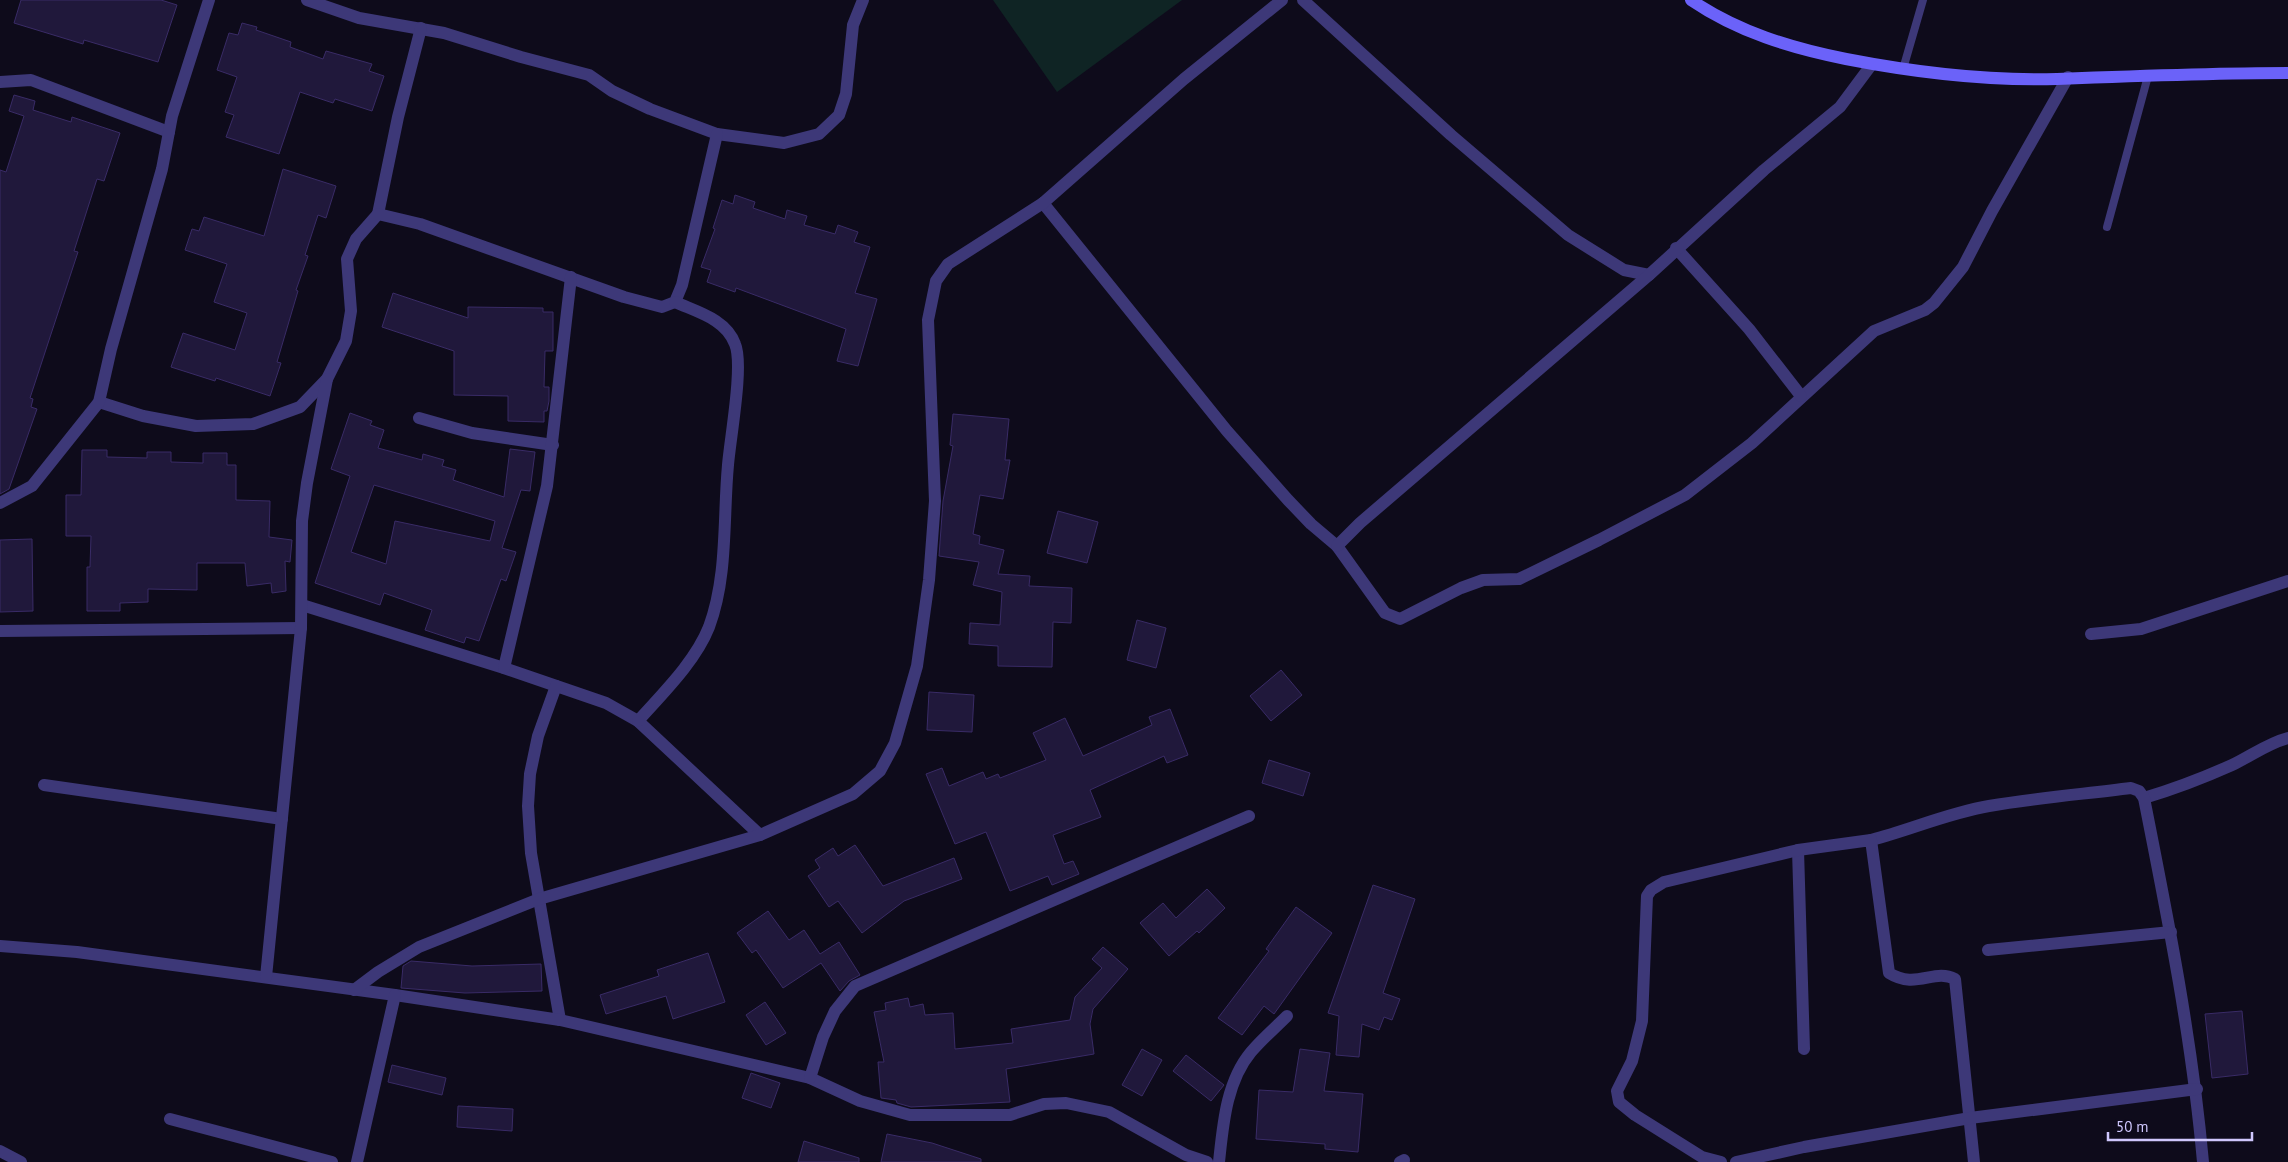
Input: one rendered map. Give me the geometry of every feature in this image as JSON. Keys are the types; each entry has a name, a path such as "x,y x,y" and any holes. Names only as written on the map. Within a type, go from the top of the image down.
{"street":[{"path":"0,503 32,486 99,402 111,349 162,169 169,132 209,0"},
{"path":"307,0 359,18 421,28 475,41 521,57 589,75 612,91 650,109 718,134 784,143 819,134 839,115 846,94 853,25 863,0"},
{"path":"354,990 378,972 419,947 539,899 760,835 853,794 880,771 895,743 917,666 929,580 935,501 928,330 931,299 936,281 948,264 1043,203 1184,78 1282,0"},
{"path":"1303,0 1451,135 1568,235 1624,270 1649,275"},
{"path":"1691,0 1751,33 1814,52 1872,64 1903,68 1990,77 2058,79 2068,77 2288,73"},
{"path":"266,977 301,628 302,521 307,482 327,379 346,341 350,311 347,260 356,239 378,214 398,117 421,28"},
{"path":"1337,546 1360,523 1649,275 1676,248 1764,170 1840,107 1872,64"},
{"path":"1043,203 1228,431 1294,506 1337,546 1385,613 1400,619 1461,588 1484,580 1519,579 1685,495 1752,444 1801,396 1874,330 1925,310 1934,303 1963,266 2068,77"},
{"path":"0,82 31,80 169,132"},
{"path":"675,302 682,285 718,134"},
{"path":"378,214 420,224 484,248 571,276 624,297 662,307 675,302 723,324 736,344 738,374 728,467 722,561 716,606 708,629 675,678 638,721"},
{"path":"1676,248 1749,329 1801,396"},
{"path":"504,668 547,486 571,276"},
{"path":"99,402 143,416 196,426 253,424 300,407 327,379"},
{"path":"419,418 472,433 552,445"},
{"path":"2091,634 2141,628 2288,581"},
{"path":"302,605 504,668 606,703 638,721 760,835"},
{"path":"0,631 301,628"},
{"path":"556,686 538,736 530,774 528,806 531,853 560,1020"},
{"path":"2144,798 2181,788 2234,764 2276,741 2288,738"},
{"path":"44,785 282,819"},
{"path":"1721,1162 1702,1157 1634,1115 1619,1102 1617,1090 1632,1062 1642,1021 1648,896 1652,890 1664,882 1798,850 1871,840 1932,820 1988,806 2130,788 2139,791 2144,798 2170,932 2197,1089 2203,1162"},
{"path":"810,1078 823,1037 835,1011 855,986 1249,816"},
{"path":"1871,840 1889,973 1908,981 1947,976 1955,979 1974,1162"},
{"path":"1798,850 1804,1049"},
{"path":"1988,950 2170,932"},
{"path":"0,946 77,952 395,994 560,1020 810,1078 860,1101 910,1115 1010,1116 1044,1104 1066,1103 1109,1112 1186,1155 1207,1162"},
{"path":"357,1162 395,994"},
{"path":"1219,1162 1223,1120 1236,1076 1250,1053 1287,1016"},
{"path":"1736,1162 1804,1147 1970,1118 2197,1089"},
{"path":"170,1119 332,1162"},
{"path":"0,1151 21,1162"}],"lane":[{"path":"1903,68 1923,0"},
{"path":"2107,228 2148,76"}],"green space":[{"path":"993,0 1182,0 1057,92"}],"building":[{"path":"21,0 161,0 177,5 158,62 84,40 83,44 14,23"},
{"path":"242,23 257,27 256,30 291,42 290,47 323,59 326,51 372,64 369,71 384,76 372,111 335,99 333,103 300,92 279,154 226,137 234,115 225,112 237,77 217,70 229,33 238,35"},
{"path":"14,95 35,101 33,110 71,122 72,117 120,133 104,181 97,179 74,251 78,252 30,398 33,399 31,407 37,409 9,489 0,494 0,170 6,172 24,116 9,111"},
{"path":"283,169 336,186 326,218 318,215 305,255 308,256 296,290 298,291 277,362 281,363 270,396 216,378 215,381 171,367 183,333 235,350 247,313 214,302 227,264 185,250 192,229 199,231 204,217 264,236"},
{"path":"735,195 755,202 753,208 785,219 787,210 807,216 804,225 835,234 838,225 858,232 854,242 870,247 855,293 877,299 858,366 837,361 846,329 736,288 735,292 707,282 711,270 701,267 715,229 713,228 722,200 733,204"},
{"path":"393,293 468,318 468,307 543,308 543,312 553,312 553,351 545,351 544,387 549,387 549,401 547,411 544,411 544,422 508,421 508,396 454,395 454,351 382,327"},
{"path":"350,413 372,421 370,425 384,430 378,448 422,460 423,454 444,460 442,466 456,470 453,480 504,497 510,449 535,452 530,491 521,490 502,548 516,552 506,581 501,579 479,641 466,637 464,643 425,630 432,610 384,593 380,605 315,583 350,476 331,469","holes":["374,485 495,521 490,541 395,521 386,564 351,552"]},
{"path":"953,414 1009,419 1005,460 1010,460 1003,499 980,495 973,534 980,536 979,544 1004,550 998,574 1030,576 1029,586 1072,588 1071,623 1053,622 1052,667 998,666 998,646 969,644 970,623 1000,625 1002,592 973,585 979,562 939,556 943,501 953,446 950,445"},
{"path":"82,450 107,450 107,457 147,458 147,452 171,452 171,462 203,463 203,453 227,453 227,465 236,465 236,500 270,501 269,537 292,540 290,562 285,561 286,591 272,593 271,583 247,586 245,563 197,563 197,590 148,589 148,602 120,603 120,611 87,611 87,567 90,567 91,536 66,536 66,495 81,495"},
{"path":"1058,511 1098,522 1087,563 1047,553"},
{"path":"32,539 33,611 0,612 0,540"},
{"path":"1137,620 1166,628 1156,668 1127,660"},
{"path":"1281,670 1302,695 1271,721 1250,696"},
{"path":"929,692 974,695 972,732 927,730"},
{"path":"1170,709 1188,755 1167,763 1164,756 1090,790 1101,817 1053,835 1064,864 1073,861 1079,874 1052,885 1048,876 1010,891 986,832 955,844 926,774 942,768 949,786 983,772 986,779 998,774 1000,778 1046,760 1033,733 1065,718 1083,756 1152,725 1149,717"},
{"path":"1269,760 1310,773 1303,796 1262,783"},
{"path":"855,845 883,886 954,858 962,879 904,901 862,933 838,901 829,907 808,876 820,868 815,860 833,848 838,856"},
{"path":"1373,885 1415,899 1383,993 1400,999 1392,1020 1384,1017 1379,1030 1362,1024 1359,1057 1336,1055 1339,1016 1328,1013"},
{"path":"1207,889 1225,908 1199,933 1197,931 1169,956 1140,923 1163,903 1176,918"},
{"path":"1296,907 1332,933 1274,1014 1264,1006 1242,1035 1218,1018 1269,951 1266,949"},
{"path":"768,911 789,940 804,930 820,954 839,942 860,975 849,981 840,991 821,963 783,988 756,950 752,953 737,933"},
{"path":"1103,947 1128,969 1093,1009 1090,1024 1094,1054 1006,1069 1010,1102 911,1107 897,1103 896,1100 881,1098 878,1062 884,1062 874,1012 886,1010 885,1003 908,998 910,1007 923,1004 925,1015 953,1013 955,1049 1013,1043 1011,1029 1070,1020 1075,997 1102,968 1092,959"},
{"path":"708,953 725,1002 673,1019 666,996 606,1014 600,995 659,976 657,970"},
{"path":"411,961 472,966 541,964 542,991 465,993 401,988 403,966"},
{"path":"765,1002 786,1033 766,1045 746,1015"},
{"path":"2242,1011 2248,1074 2212,1078 2205,1014"},
{"path":"1142,1049 1162,1060 1142,1096 1122,1085"},
{"path":"1300,1049 1330,1053 1324,1091 1363,1094 1358,1152 1325,1149 1325,1144 1256,1139 1259,1090 1293,1092"},
{"path":"1186,1055 1224,1085 1211,1101 1173,1071"},
{"path":"392,1065 446,1078 442,1095 388,1082"},
{"path":"751,1073 780,1083 771,1108 742,1098"},
{"path":"458,1106 513,1109 512,1131 457,1127"},
{"path":"887,1134 932,1143 981,1159 981,1162 881,1162"},
{"path":"804,1141 859,1158 859,1162 798,1162"}]}
